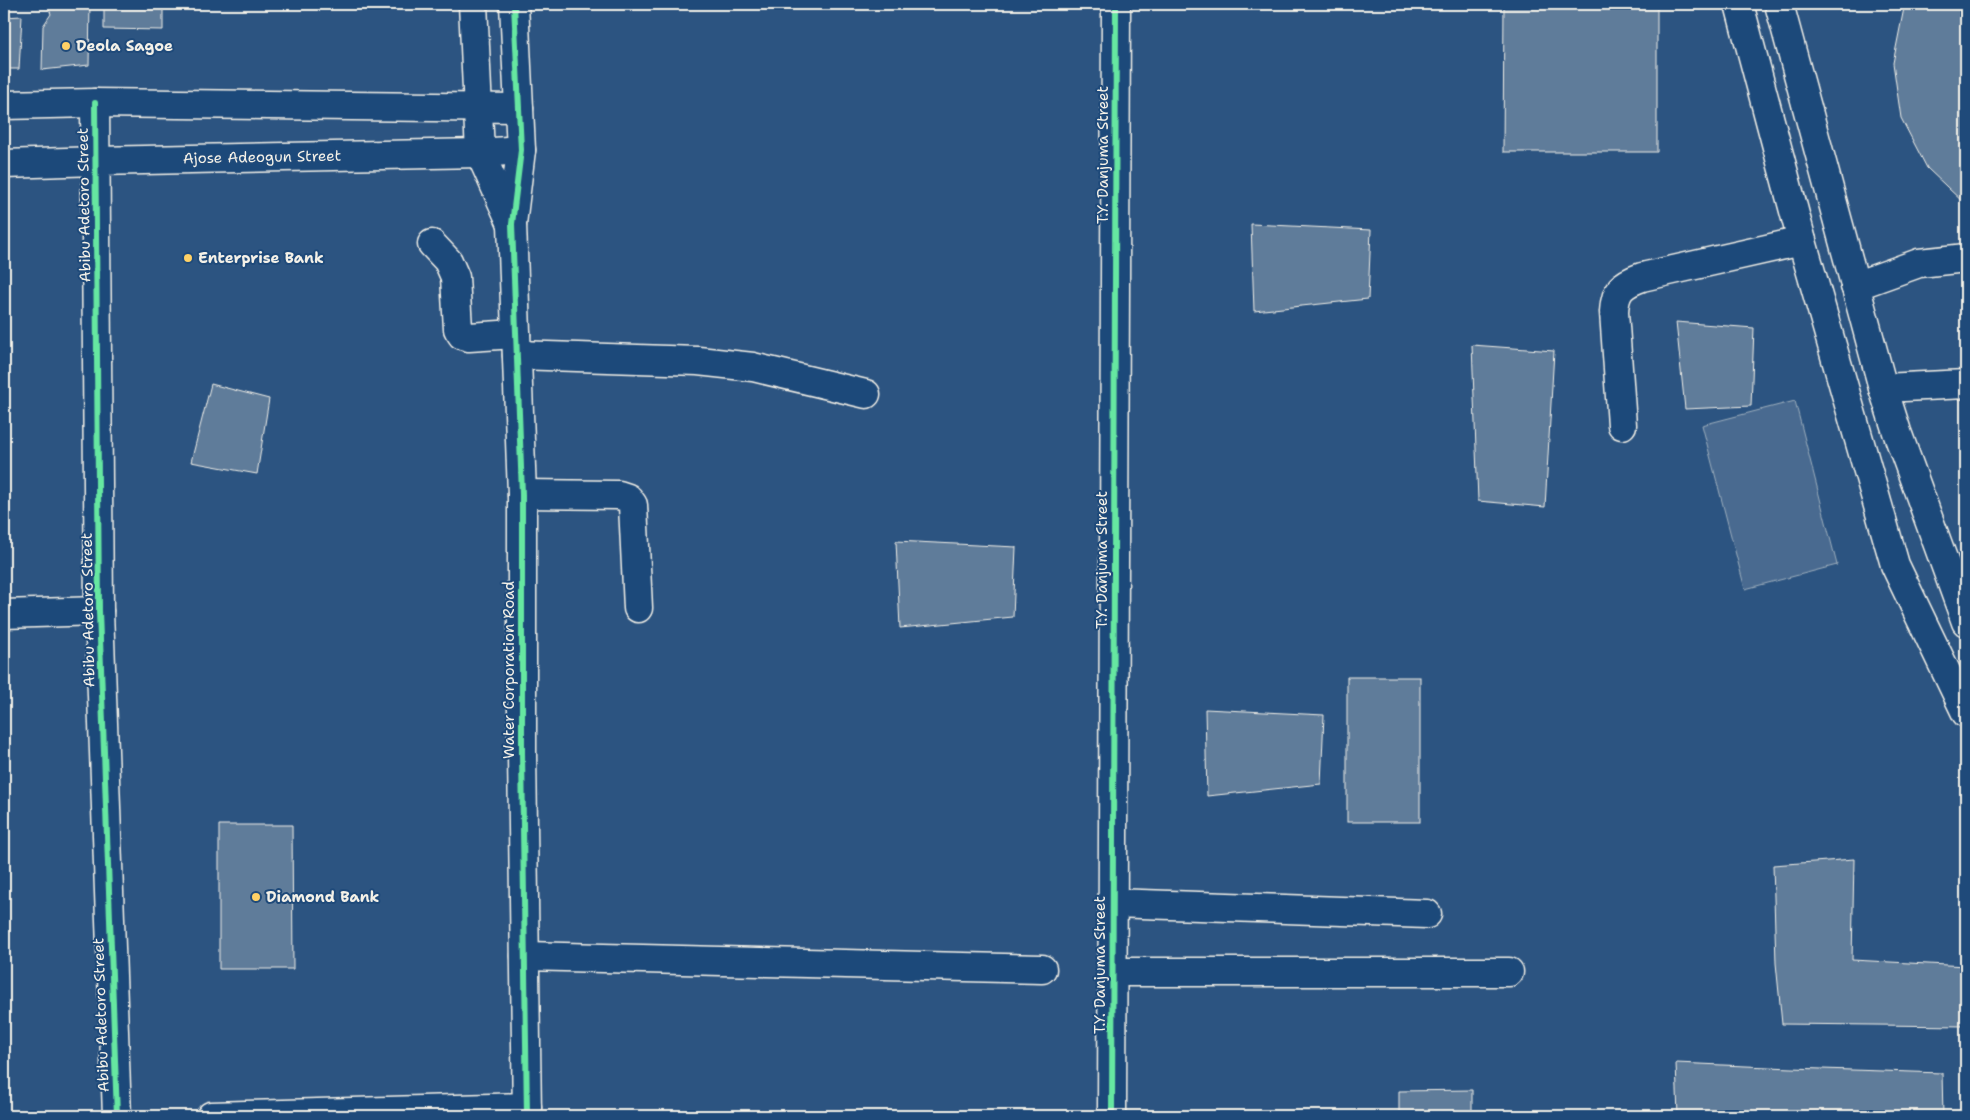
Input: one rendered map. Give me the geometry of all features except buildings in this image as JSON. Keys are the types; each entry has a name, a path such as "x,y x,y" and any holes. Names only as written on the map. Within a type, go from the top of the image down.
{"street":[{"path":"474,4 480,153 512,224"},
{"path":"512,224 521,150 514,4"},
{"name":"T.Y. Danjuma Street","path":"1112,1116 1116,4"},
{"path":"1739,4 1802,241 1895,565 1966,713"},
{"path":"1779,4 1883,388 1897,432 1966,622"},
{"path":"4,105 95,103 519,108"},
{"name":"Abibu Adetoro Street","path":"95,103 100,611 117,1116"},
{"name":"Ajose Adeogun Street","path":"4,164 480,153 521,150"},
{"name":"Water Corporation Road","path":"512,224 522,494 522,753 527,1112"},
{"path":"1622,424 1614,312 1618,292 1632,281 1642,277 1802,241"},
{"path":"432,244 448,262 456,277 458,329 462,335 517,344 753,367 866,394"},
{"path":"1856,286 1919,262 1966,258"},
{"path":"1883,388 1966,384"},
{"path":"522,494 618,495 628,498 633,505 638,608"},
{"path":"4,614 100,611"},
{"path":"1113,903 1427,914"},
{"path":"525,956 1042,969"},
{"path":"1113,972 1509,972"},
{"path":"211,1116 527,1112"}],"shaded area":[{"path":"1795,401 1837,565 1745,589 1702,425"}],"cycle path":[{"path":"514,4 521,150 512,224 522,494 522,753 527,1116"},
{"path":"1112,1116 1116,4"},
{"path":"95,103 99,611 117,1116"}],"place":[{"name":"Deola Sagoe","path":"66,46"},
{"name":"Enterprise Bank","path":"188,258"},
{"name":"Diamond Bank","path":"256,897"}]}
